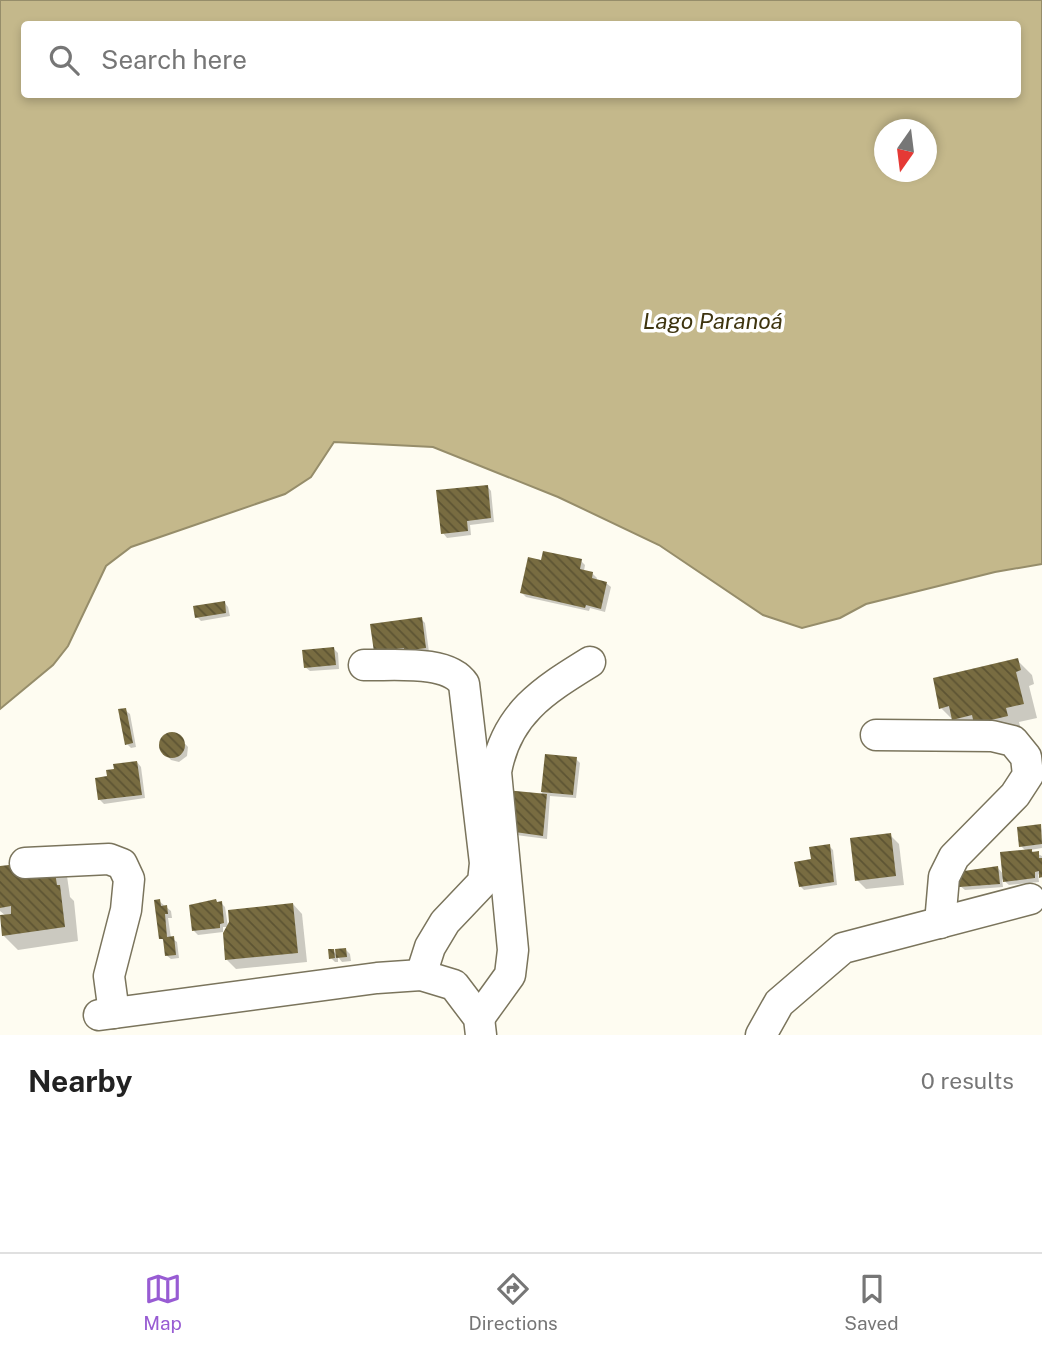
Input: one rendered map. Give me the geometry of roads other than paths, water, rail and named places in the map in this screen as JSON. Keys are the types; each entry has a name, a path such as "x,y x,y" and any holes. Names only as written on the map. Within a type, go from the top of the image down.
{"street":[{"path":"25,863 109,859 122,864 129,879 126,910 110,976 106,1014 377,978 421,975 454,985 480,1026 510,975 513,950 496,772 500,747 513,725 546,689 590,662"},
{"path":"364,666 436,667 450,670 464,684 485,863 483,881 445,922 430,947 421,975"},
{"path":"876,735 992,736 1013,741 1026,757 1028,775 1015,795 954,858 944,877 940,923"},
{"path":"761,1035 779,1003 843,948 1030,899"}],"water":[{"name":"Lago Paranoá","path":"0,0 1042,0 1042,564 995,572 866,604 840,618 802,628 763,615 659,545 558,497 433,447 334,442 311,477 285,494 131,547 106,566 68,646 53,665 0,709"}]}
